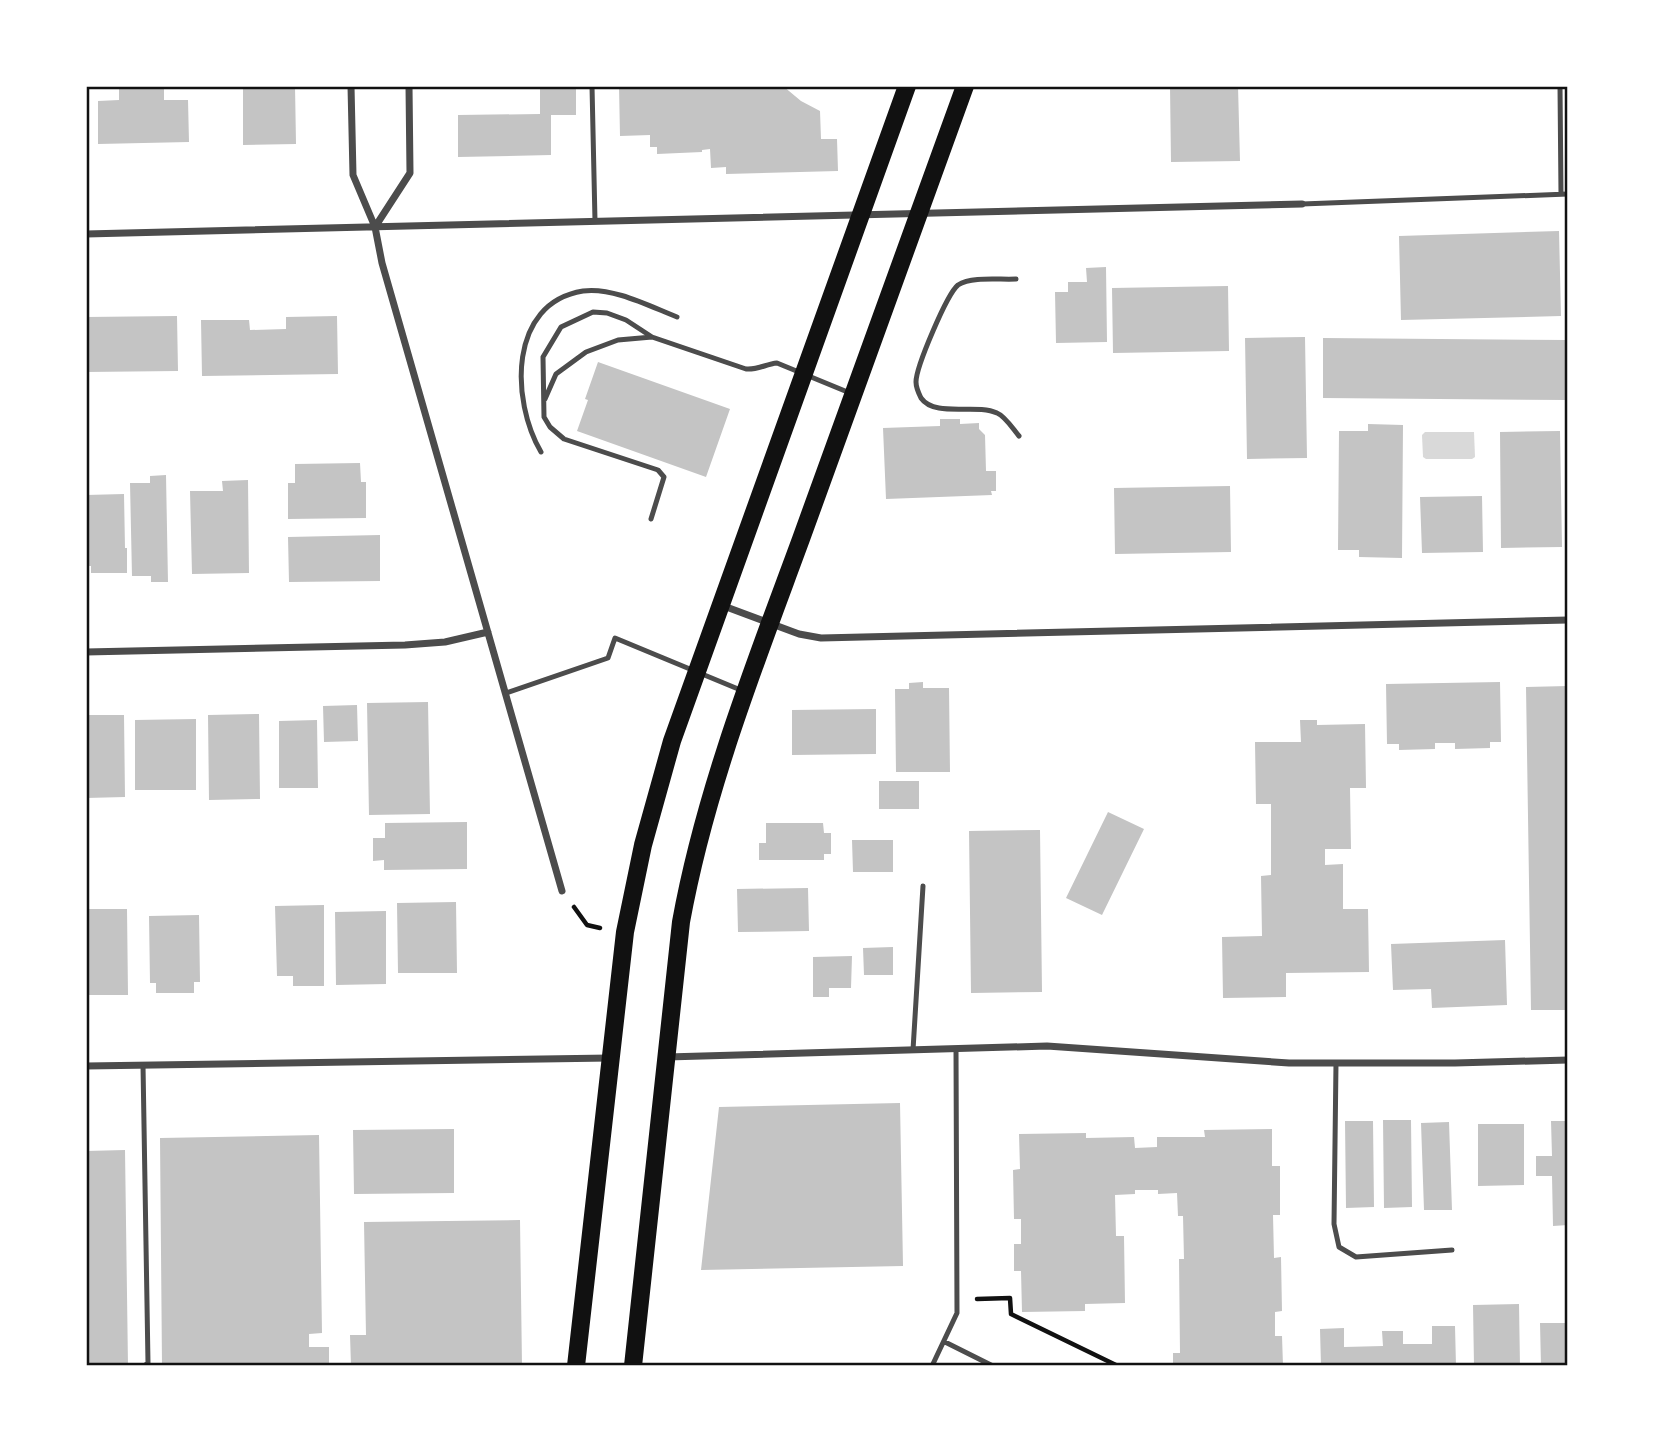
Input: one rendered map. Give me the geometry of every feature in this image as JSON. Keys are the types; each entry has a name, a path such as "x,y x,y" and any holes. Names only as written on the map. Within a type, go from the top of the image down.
{"main road":[{"path":"576,1366 625,932 643,845 672,741 907,86"},
{"path":"633,1366 681,922 691,864 706,809 746,692 965,86"}],"street":[{"path":"351,86 353,175 375,227 382,263 562,891"},
{"path":"375,227 410,173 409,86"},
{"path":"86,233 1302,204"},
{"path":"721,605 799,634 821,638 1568,620"},
{"path":"86,652 405,645 445,642 488,632"},
{"path":"666,1057 1047,1046 1289,1063 1568,1060"},
{"path":"86,1066 610,1058"}],"lane":[{"path":"592,86 595,221"},
{"path":"1302,204 1565,194 1560,86"},
{"path":"1016,279 960,284 949,294 916,382 920,396 934,408 978,409 999,413 1019,436"},
{"path":"541,452 528,426 521,379 522,356 528,331 546,310 562,297 584,291 601,291 677,317"},
{"path":"651,519 664,477 657,470 564,439 550,427 544,416 543,357 555,335 568,323 593,312 607,313 626,320 652,337 747,369 755,370 777,363 854,395"},
{"path":"543,402 556,373 586,352 618,340 652,337"},
{"path":"506,693 608,658 615,638 746,692"},
{"path":"913,1050 923,886"},
{"path":"932,1366 957,1312 958,1299 956,1049"},
{"path":"1336,1063 1334,1224 1339,1247 1356,1257 1452,1250"},
{"path":"143,1065 148,1363 144,1366"},
{"path":"945,1342 993,1366"}],"path":[{"path":"562,891 586,925 625,932"},
{"path":"958,1299 1010,1298 1011,1314 1118,1366"}],"shaded area":[{"path":"1425,432 1474,432 1475,457 1426,459 1423,457 1422,435"}],"building":[{"path":"119,86 164,86 164,100 188,100 189,142 98,144 98,101 119,100"},
{"path":"243,86 295,86 296,144 243,145"},
{"path":"540,86 576,86 576,115 551,115 551,155 458,157 458,115 540,114"},
{"path":"619,86 783,86 801,101 820,111 821,139 837,139 838,171 726,174 726,167 711,168 710,149 702,152 657,154 657,147 650,147 650,135 620,136"},
{"path":"1170,86 1238,86 1240,161 1171,162"},
{"path":"1559,231 1561,316 1401,320 1399,236"},
{"path":"1106,267 1107,342 1056,343 1055,292 1068,292 1068,282 1087,282 1086,268"},
{"path":"1228,286 1229,351 1113,353 1112,288"},
{"path":"177,316 178,371 86,372 86,317"},
{"path":"337,316 338,374 202,376 201,320 249,320 250,330 286,329 286,317"},
{"path":"1305,337 1307,458 1247,459 1245,338"},
{"path":"1323,338 1568,340 1568,400 1323,398"},
{"path":"598,362 730,409 706,477 577,431"},
{"path":"940,419 960,419 960,424 979,423 979,429 985,435 986,471 996,471 996,491 991,491 992,495 886,499 883,428 940,426"},
{"path":"1368,424 1403,425 1402,558 1359,557 1359,550 1338,550 1339,431 1368,431"},
{"path":"1560,431 1562,547 1501,548 1500,432"},
{"path":"360,463 361,482 366,482 366,518 288,519 288,483 295,483 295,464"},
{"path":"166,475 168,582 151,582 151,576 132,576 130,483 150,483 150,476"},
{"path":"248,480 249,573 192,574 190,491 223,491 222,481"},
{"path":"1230,486 1231,552 1115,554 1114,488"},
{"path":"124,494 127,573 91,573 91,566 86,566 86,495"},
{"path":"1482,496 1483,552 1422,553 1420,497"},
{"path":"380,535 380,581 289,582 288,537"},
{"path":"923,682 923,688 949,688 950,772 896,772 895,689 909,689 909,683"},
{"path":"1500,682 1501,742 1490,742 1490,748 1455,749 1455,743 1435,743 1435,749 1399,750 1399,744 1387,744 1386,684"},
{"path":"1568,686 1568,1010 1531,1010 1526,687"},
{"path":"428,702 430,814 369,815 367,703"},
{"path":"357,705 358,741 324,742 323,706"},
{"path":"876,709 876,754 792,755 792,710"},
{"path":"259,714 260,799 209,800 208,715"},
{"path":"86,715 124,715 125,797 86,798"},
{"path":"196,719 196,790 135,790 135,720"},
{"path":"317,720 318,788 279,788 279,721"},
{"path":"1300,720 1317,720 1317,725 1365,724 1366,788 1350,788 1351,849 1325,849 1325,865 1343,864 1343,909 1368,909 1369,972 1286,973 1286,997 1223,998 1222,937 1262,936 1261,876 1271,875 1271,804 1256,804 1255,742 1301,742"},
{"path":"879,781 919,781 919,809 879,809"},
{"path":"1108,812 1144,829 1102,915 1066,898"},
{"path":"467,822 467,869 384,870 384,860 373,861 373,838 385,838 385,823"},
{"path":"766,823 823,823 824,833 831,833 831,854 824,854 824,860 759,860 759,843 766,843"},
{"path":"1040,830 1042,992 971,993 969,831"},
{"path":"852,840 893,840 893,872 853,872"},
{"path":"808,888 809,931 738,932 737,889"},
{"path":"456,902 457,973 398,973 397,903"},
{"path":"324,905 324,986 293,986 293,976 277,976 275,906"},
{"path":"86,909 127,909 128,995 86,995"},
{"path":"386,911 386,984 336,985 335,912"},
{"path":"199,915 200,982 194,982 194,993 156,993 156,983 150,983 149,916"},
{"path":"1505,940 1507,1005 1432,1008 1431,989 1393,990 1391,944"},
{"path":"893,947 893,975 864,975 863,948"},
{"path":"852,956 851,988 829,988 829,997 813,997 813,957"},
{"path":"900,1103 903,1266 701,1270 719,1107"},
{"path":"1383,1120 1411,1120 1412,1207 1384,1208"},
{"path":"1345,1121 1373,1121 1374,1207 1346,1208"},
{"path":"1551,1121 1568,1121 1568,1225 1553,1226 1552,1176 1536,1176 1536,1156 1552,1156"},
{"path":"1449,1122 1452,1210 1424,1210 1421,1123"},
{"path":"1478,1124 1524,1124 1524,1185 1478,1186"},
{"path":"454,1129 454,1193 354,1194 353,1130"},
{"path":"1272,1129 1272,1166 1280,1166 1280,1215 1273,1215 1274,1258 1281,1257 1282,1311 1275,1312 1275,1336 1282,1336 1283,1366 1173,1366 1173,1353 1180,1353 1179,1259 1184,1259 1183,1216 1178,1216 1177,1193 1158,1194 1158,1190 1135,1190 1135,1194 1115,1195 1116,1236 1124,1236 1125,1303 1085,1304 1085,1311 1022,1312 1021,1271 1014,1271 1014,1244 1021,1244 1021,1219 1014,1219 1013,1170 1020,1169 1019,1134 1086,1133 1086,1138 1134,1137 1135,1148 1157,1147 1157,1137 1205,1137 1204,1130"},
{"path":"319,1135 322,1333 309,1334 309,1347 329,1347 329,1366 162,1366 160,1138"},
{"path":"125,1150 128,1366 86,1366 86,1151"},
{"path":"520,1220 522,1366 351,1366 350,1335 366,1335 364,1222"},
{"path":"1519,1304 1520,1366 1474,1366 1473,1305"},
{"path":"1540,1323 1568,1323 1568,1366 1541,1366"},
{"path":"1432,1326 1455,1326 1456,1366 1321,1366 1320,1329 1344,1328 1344,1347 1383,1346 1382,1331 1403,1331 1403,1344 1432,1344"}]}
